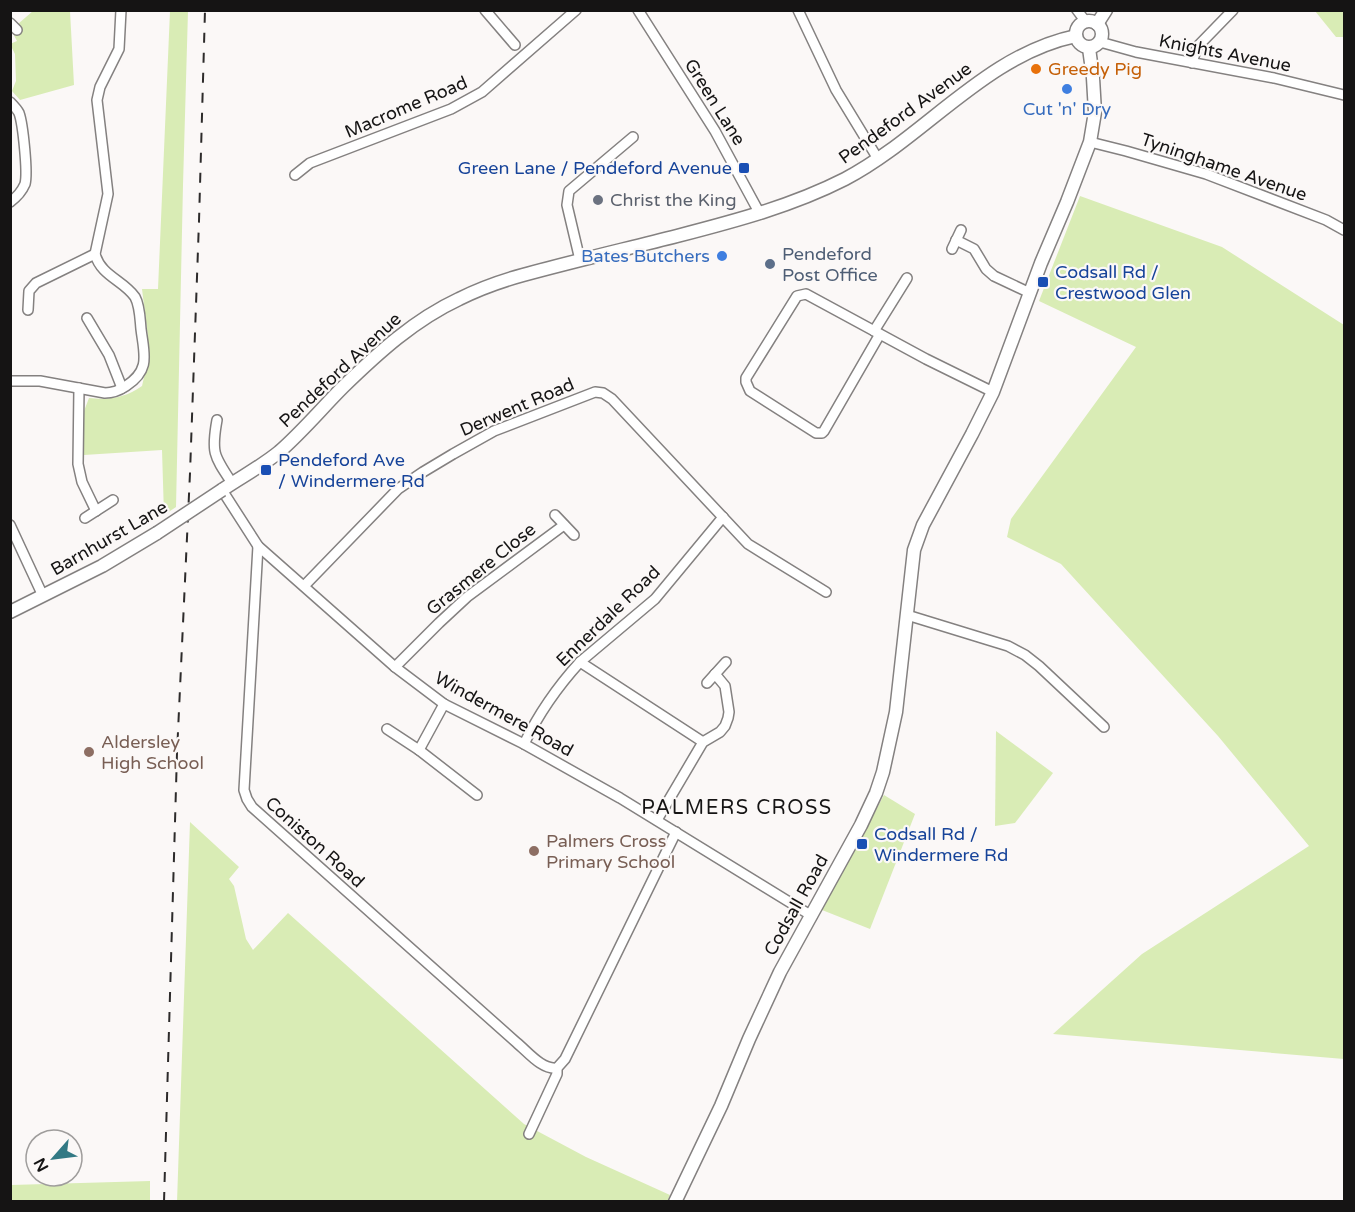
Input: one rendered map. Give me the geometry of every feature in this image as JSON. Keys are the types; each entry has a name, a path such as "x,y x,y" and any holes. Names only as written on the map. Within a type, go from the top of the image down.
{"street":[{"path":"10,381 40,381 113,393 136,379 142,372 145,359 139,308 135,298 97,262 95,254 108,194 97,100 100,87 119,49 121,10"},
{"path":"485,10 515,45"},
{"name":"Macrome Road","path":"295,175 310,163 451,109 482,92 564,15 576,10"},
{"name":"Green Lane","path":"638,10 715,131 760,214"},
{"path":"798,10 836,90 878,159"},
{"path":"1077,10 1091,23 1101,29 1102,36 1095,45 1080,44 1076,36 1078,27 1081,24 1091,23 1106,10"},
{"path":"1192,63 1197,47 1233,10"},
{"name":"Pendeford Avenue","path":"227,486 278,453 385,348 417,323 458,299 493,284 702,230 794,202 847,178 878,159 1000,68 1057,39 1076,36"},
{"name":"Knights Avenue","path":"1095,45 1274,78 1344,95"},
{"name":"Codsall Road","path":"675,1202 721,1106 780,972 861,825 876,793 896,712 914,550 923,525 993,392 1090,142 1095,112 1093,78 1095,45"},
{"path":"10,102 19,114 23,130 26,178 17,197 10,202"},
{"path":"580,260 567,205 569,191 633,137"},
{"name":"Tyninghame Avenue","path":"1090,142 1206,174 1326,220 1344,230"},
{"path":"961,230 954,245 974,249 986,269 994,276 1030,293"},
{"path":"28,310 29,291 36,284 95,254"},
{"path":"907,278 877,332 824,431 822,433 816,433 750,391 746,378 797,296 806,294 813,296 877,332 993,392"},
{"path":"87,318 109,356 122,388"},
{"path":"79,388 78,464 82,482 96,511"},
{"name":"Derwent Road","path":"304,586 398,489 423,472 494,432 595,392 603,393 612,399 748,544 826,592"},
{"name":"Windermere Road","path":"217,420 214,450 227,486 258,546 395,668 444,704 524,744 657,820 812,916"},
{"name":"Barnhurst Lane","path":"10,612 102,566 157,533 227,486"},
{"path":"85,518 113,500"},
{"name":"Grasmere Close","path":"555,515 574,535"},
{"name":"Ennerdale Road","path":"524,744 533,726 571,672 655,598 723,518"},
{"path":"10,525 43,596"},
{"name":"Grasmere Close","path":"395,668 467,597 564,525"},
{"name":"Coniston Road","path":"258,546 244,790 247,800 252,807 541,1064 549,1068 557,1068"},
{"path":"907,615 1008,646 1025,655 1104,727"},
{"path":"580,662 704,742"},
{"path":"707,683 726,662"},
{"path":"657,820 704,742 725,726 729,712 725,686 715,674"},
{"path":"419,750 444,704"},
{"path":"387,729 419,750 477,795"},
{"path":"529,1134 557,1074 557,1068 565,1059 676,832"}],"green space":[{"path":"33,11 70,11 74,85 20,100 12,91 16,81 15,54 10,44 17,41 11,30"},
{"path":"170,11 188,11 176,507 164,515 162,450 84,455 84,411 89,398 117,397 142,386 148,360 148,337 142,289 158,289"},
{"path":"1315,11 1344,11 1344,37 1336,37"},
{"path":"1080,196 1222,247 1344,325 1344,1059 1053,1034 1142,954 1309,846 1218,736 1061,564 1007,537 1011,519 1136,347 1039,301"},
{"path":"996,731 1053,773 1015,823 995,826"},
{"path":"884,795 915,814 870,929 822,910"},
{"path":"190,822 239,867 229,879 234,886 246,939 253,950 288,913 524,1124 586,1157 670,1195 667,1202 177,1202"},
{"path":"150,1181 150,1201 11,1201 11,1185 24,1185 24,1188 84,1188 84,1183"}],"railway":[{"path":"164,1202 177,753 190,473 205,10"}],"place":[{"name":"Greedy Pig","path":"1036,69"},
{"name":"Cut 'n' Dry","path":"1067,89"},
{"name":"Green Lane / Pendeford Avenue","path":"744,168"},
{"name":"Christ the King","path":"598,200"},
{"name":"Bates Butchers","path":"722,256"},
{"name":"Pendeford Post Office","path":"770,264"},
{"name":"Codsall Rd / Crestwood Glen","path":"1043,282"},
{"name":"Pendeford Ave / Windermere Rd","path":"266,470"},
{"name":"Aldersley High School","path":"89,752"},
{"name":"Codsall Rd / Windermere Rd","path":"862,844"},
{"name":"Palmers Cross Primary School","path":"534,851"}],"district":[{"name":"PALMERS CROSS","path":"737,807"}]}
